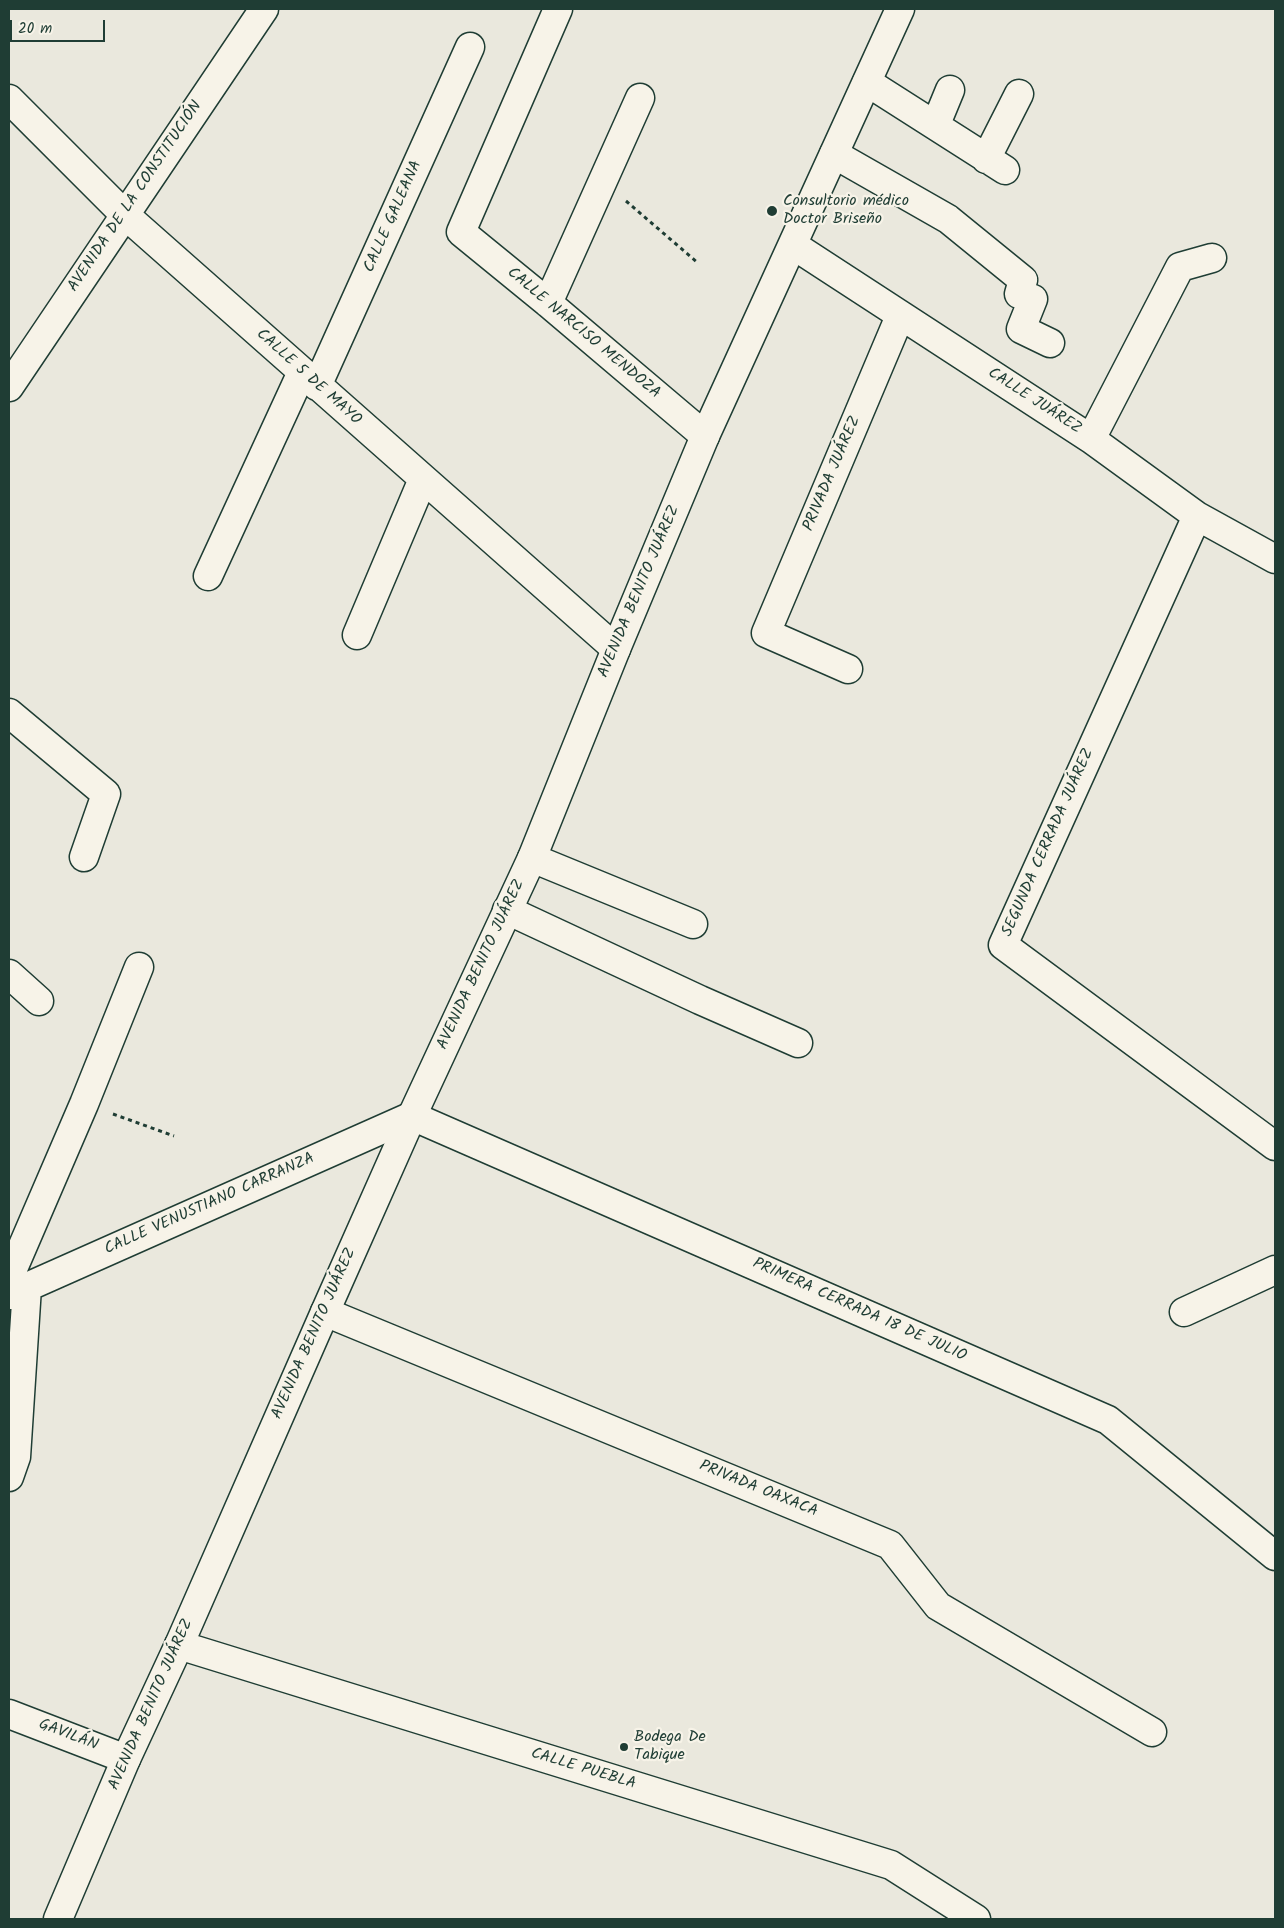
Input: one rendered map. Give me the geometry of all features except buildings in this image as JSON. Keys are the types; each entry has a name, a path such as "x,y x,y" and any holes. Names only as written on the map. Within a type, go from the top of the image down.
{"street":[{"name":"CALLE NARCISO MENDOZA","path":"558,9 461,232 548,302 705,436"},
{"name":"AVENIDA BENITO JUÁREZ","path":"58,1919 126,1759 179,1645 412,1116 532,858 616,649 705,436 900,9"},
{"name":"AVENIDA DE LA CONSTITUCIÓN","path":"9,387 124,214 253,13"},
{"name":"CALLE GALEANA","path":"208,576 309,379 470,47"},
{"path":"867,82 936,124 996,164 1019,94"},
{"path":"936,124 950,90"},
{"path":"548,302 640,98"},
{"name":"CALLE 5 DE MAYO","path":"9,99 124,214 616,649"},
{"path":"834,154 948,219 1023,280 1019,294 1033,299 1021,329 1050,343"},
{"name":"CALLE JUÁREZ","path":"793,245 1091,439 1197,516 1275,559"},
{"path":"1091,439 1180,266 1212,258"},
{"name":"PRIVADA JUÁREZ","path":"848,669 766,633 900,316"},
{"path":"357,635 423,479"},
{"name":"SEGUNDA CERRADA JUÁREZ","path":"1197,516 1003,945 1275,1146"},
{"path":"9,713 106,794 84,857"},
{"path":"532,858 693,924"},
{"path":"507,910 700,1000 798,1043"},
{"path":"9,1477 16,1457 15,1287 84,1104 139,967"},
{"path":"9,974 38,1001"},
{"name":"CALLE VENUSTIANO CARRANZA","path":"15,1287 412,1116"},
{"name":"PRIMERA CERRADA 18 DE JULIO","path":"412,1116 1108,1420 1275,1556"},
{"path":"1184,1312 1275,1270"},
{"name":"PRIVADA OAXACA","path":"325,1312 890,1545 938,1606 1152,1732"},
{"name":"CALLE PUEBLA","path":"179,1645 891,1866 976,1919"},
{"name":"GAVILÁN","path":"9,1714 126,1759"}],"path":[{"path":"603,181 698,263"},
{"path":"84,1104 174,1136"}],"place":[{"name":"Consultorio médico Doctor Briseño","path":"772,211"},
{"name":"Bodega De Tabique","path":"624,1747"}]}
